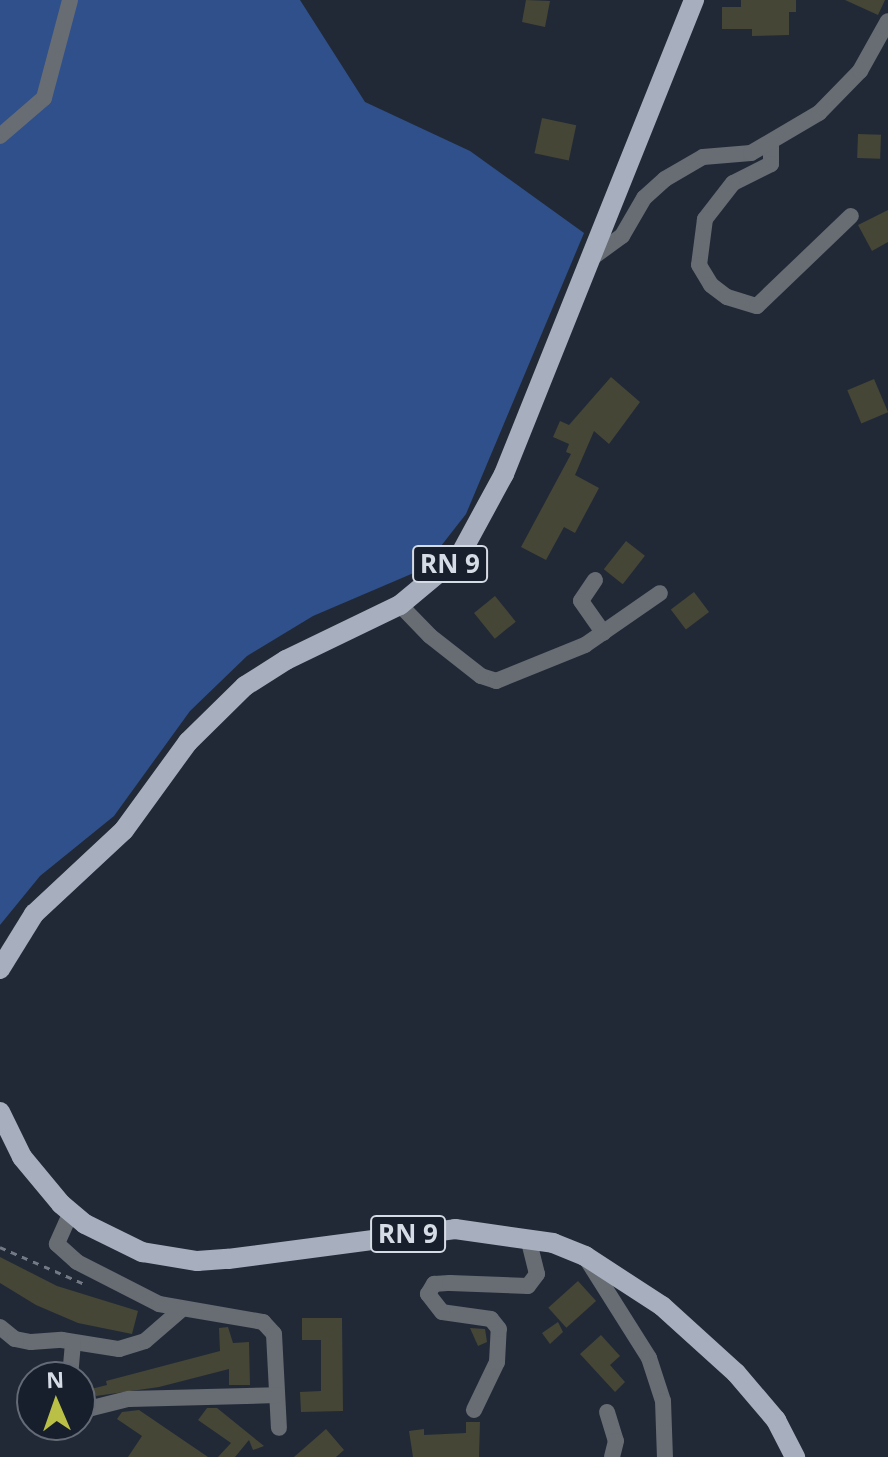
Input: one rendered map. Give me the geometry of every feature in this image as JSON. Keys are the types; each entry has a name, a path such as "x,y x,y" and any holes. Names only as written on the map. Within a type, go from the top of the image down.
{"main road":[{"name":"RN 9","path":"0,969 34,914 124,830 188,742 245,686 286,660 400,605 460,555 487,511 593,257 694,0"},
{"name":"RN 9","path":"0,1112 30,1169 71,1212 116,1243 197,1261 455,1229 528,1238 585,1256 662,1306 736,1373 776,1420 795,1457"}],"street":[{"path":"0,136 44,98 70,0"},
{"path":"593,257 622,236 644,198 665,179 703,157 751,153 819,113 860,71 888,21"},
{"path":"771,143 771,164 733,183 705,219 699,265 711,285 727,297 757,306 851,216"},
{"path":"595,580 581,601 603,633"},
{"path":"400,605 430,636 491,681 569,654 660,593"},
{"path":"71,1212 57,1244 77,1262 150,1300 182,1309 263,1322 274,1334 279,1428"},
{"path":"474,1410 497,1362 499,1329 491,1319 442,1312 428,1294 434,1284 528,1286 537,1274 537,1260 528,1238"},
{"path":"585,1256 649,1358 663,1401 665,1457"},
{"path":"0,1327 15,1339 73,1343 103,1349 132,1345 168,1326 182,1309"},
{"path":"71,1361 73,1343"},
{"path":"96,1407 129,1399 277,1395"},
{"path":"607,1412 616,1441 612,1457"}],"shaded area":[{"path":"0,0 300,0 365,102 470,151 584,233 466,514 423,569 313,616 247,656 190,711 114,816 40,876 0,925"}],"building":[{"path":"526,0 550,1 545,27 522,22"},
{"path":"741,0 796,0 796,12 789,12 789,35 752,36 752,29 722,29 722,7 741,7"},
{"path":"845,0 885,0 878,15"},
{"path":"542,118 576,125 569,160 535,153"},
{"path":"858,134 881,135 880,159 857,158"},
{"path":"888,210 888,242 872,251 858,225"},
{"path":"611,377 640,402 609,444 594,431 575,475 599,488 575,533 564,527 546,560 521,547 571,454 566,452 569,444 553,437 560,421 569,425"},
{"path":"874,379 888,412 861,423 847,390"},
{"path":"626,541 645,556 623,584 604,569"},
{"path":"694,592 709,612 686,629 671,609"},
{"path":"495,596 516,622 495,639 474,613"},
{"path":"0,1257 57,1286 138,1311 132,1334 78,1323 36,1305 0,1283"},
{"path":"578,1281 596,1301 566,1328 548,1308"},
{"path":"302,1318 342,1318 343,1411 301,1412 300,1392 321,1391 321,1340 302,1340"},
{"path":"558,1322 563,1332 550,1344 542,1333"},
{"path":"228,1327 233,1343 249,1342 250,1385 229,1385 229,1369 159,1387 96,1396 96,1388 107,1385 106,1381 220,1351 219,1328"},
{"path":"470,1328 485,1329 487,1342 478,1346"},
{"path":"601,1335 620,1356 610,1365 625,1382 615,1392 580,1354"},
{"path":"207,1408 217,1408 264,1446 253,1450 249,1440 235,1457 218,1457 231,1443 198,1420"},
{"path":"139,1410 208,1457 128,1457 142,1436 117,1419 122,1412"},
{"path":"466,1422 480,1422 479,1457 413,1457 409,1431 424,1429 424,1435 466,1433"},
{"path":"326,1429 344,1450 336,1457 294,1457"}]}
